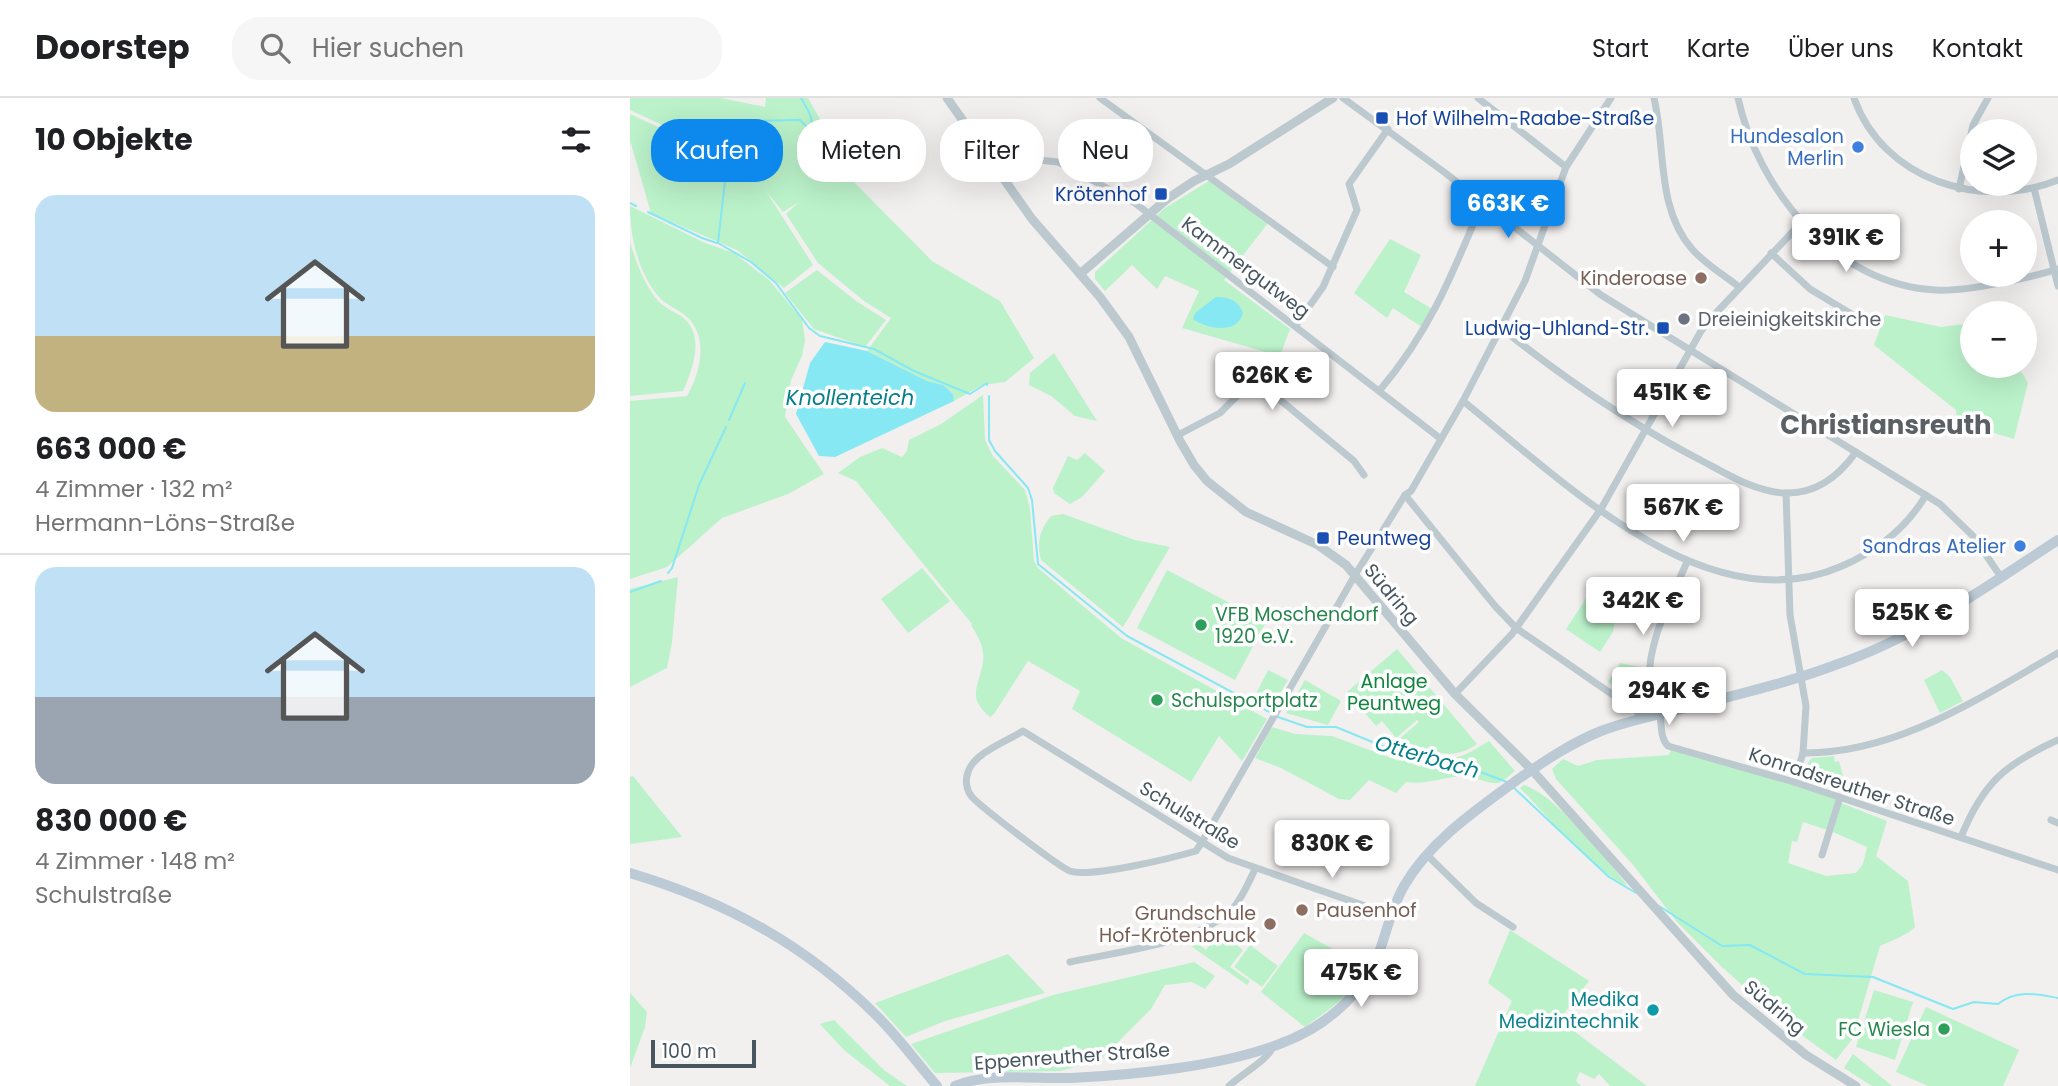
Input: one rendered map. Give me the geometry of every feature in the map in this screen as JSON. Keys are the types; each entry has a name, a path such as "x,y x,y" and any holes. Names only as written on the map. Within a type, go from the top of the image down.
{"main road":[{"name":"Eppenreuther Straße","path":"956,1086 971,1080 1073,1078 1220,1060 1273,1046 1306,1032 1343,1006 1369,971 1403,887 1427,855 1450,831 1532,770 1582,740 1645,718 1802,677 1855,658 1904,636 2058,540"},
{"path":"630,873 700,897 785,940 814,961 879,1018 937,1086"}],"street":[{"name":"Südring","path":"947,98 961,119"},
{"path":"1100,98 1333,267"},
{"path":"1080,274 1150,212 1194,181 1332,98"},
{"path":"1343,98 1388,129 1601,295 1926,495 1964,525 2001,577"},
{"path":"1478,98 1566,167"},
{"path":"1202,842 1355,575 1405,495 1411,491 1463,401 1525,282 1566,167 1611,98"},
{"path":"1654,98 1666,187 1673,216 1692,250 1739,287"},
{"path":"1738,98 1743,122 1764,173 1801,223 1830,247 1866,269 1925,289 1957,290 2056,270"},
{"path":"1854,98 1874,134 1897,159 1918,173 1958,188 1973,125 1987,98"},
{"path":"1296,325 1323,287 1357,210 1349,184 1388,129"},
{"name":"Kammergutweg","path":"1044,161 1058,162 1150,212 1238,285 1296,325 1441,439"},
{"path":"2037,187 2058,180"},
{"name":"Südring","path":"1004,182 1129,337 1194,465 1230,502 1318,545 1355,575 1455,694 1532,770 1733,995 1806,1055 1856,1086"},
{"path":"2036,196 2058,286"},
{"path":"1380,390 1410,353 1433,316 1482,203"},
{"path":"1455,694 1516,628 1601,509 1691,351 1716,313 1801,223"},
{"path":"1771,253 1810,289 1853,316"},
{"path":"1501,328 1580,390 1646,430 1731,476 1756,486 1786,493 1821,486 1842,470 1856,452"},
{"path":"1178,435 1220,413 1244,389 1261,388 1345,453 1364,475"},
{"path":"1463,401 1601,509 1687,562 1728,575 1789,580 1836,569 1869,552 1894,533 1926,495"},
{"path":"1786,493 1794,646 1802,677 1805,706 1803,753 1794,782"},
{"path":"1405,495 1516,628 1629,704 1645,718"},
{"path":"1659,714 1651,700 1649,687 1653,653 1661,623 1687,562"},
{"path":"1803,753 1863,746 1929,724 2058,653"},
{"name":"Konradsreuther Straße","path":"1659,714 1662,738 1668,746 1794,782 2058,870"},
{"name":"Schulstraße","path":"1202,842 1196,851 1188,853 1097,871 1069,871 978,802 966,786 970,766 1023,731 1228,858 1391,915"},
{"path":"1961,837 1974,806 1995,779 2028,754 2058,740"},
{"path":"1822,855 1840,797"},
{"path":"1427,855 1476,903 1513,927"},
{"path":"1070,962 1188,936 1212,926 1235,905 1255,869"},
{"name":"Eppenreuther Straße","path":"1229,1086 1272,1052 1273,1046"}],"green space":[{"path":"630,98 721,98 765,107 766,98 808,98 820,119 797,119 797,182 854,182 932,261 1000,301 1034,358 1005,382 982,385 954,401 953,394 943,385 927,381 867,351 891,318 864,301 818,263 786,214 799,202 783,212 766,191 813,265 784,288 737,250 651,213 630,140 630,114 651,124 651,182 783,182 783,119 651,120 630,110"},
{"path":"1209,181 1268,223 1224,280 1290,329 1280,356 1182,328 1199,291 1165,276 1157,289 1132,265 1105,291 1095,279 1095,272 1165,208"},
{"path":"630,206 705,243 734,253 769,280 802,319 805,340 802,356 791,380 785,417 824,474 788,494 722,518 667,567 630,579 630,401 687,396 698,368 700,347 696,328 690,320 659,297 646,277 634,242"},
{"path":"1390,239 1421,255 1404,292 1432,309 1422,327 1393,308 1387,318 1354,293"},
{"path":"630,242 641,273 653,294 663,306 689,323 693,332 695,352 683,391 630,396"},
{"path":"817,270 856,301 886,320 865,347 814,329 785,293"},
{"path":"1885,315 1941,327 1960,325 1960,378 2025,378 2028,383 2014,439 1957,422 1956,410 1874,345"},
{"path":"1054,353 1097,421 1075,416 1051,396 1029,385 1030,373"},
{"path":"983,395 985,440 993,456 1025,490 1030,509 1034,561 1038,568 1121,638 1267,719 1242,761 1219,736 1191,782 1072,709 1080,691 1028,661 994,714 990,717 978,703 976,691 983,652 972,624 856,481 838,473 860,457 882,448 902,457 907,451 909,440 941,424"},
{"path":"1085,453 1105,471 1082,497 1070,504 1054,493 1053,488 1068,456 1077,460"},
{"path":"1063,514 1135,540 1170,547 1123,627 1041,560 1039,542 1044,527 1051,516"},
{"path":"922,568 950,601 908,633 881,599"},
{"name":"VFB Moschendorf 1920 e.V.","path":"1167,570 1266,622 1235,680 1137,628"},
{"path":"678,577 667,668 630,687 630,589"},
{"path":"1587,597 1616,615 1613,632 1600,652 1566,629"},
{"name":"Anlage Peuntweg","path":"1397,649 1477,744 1467,750 1448,754 1398,740 1419,722 1417,720 1396,738 1382,721 1376,726 1347,692"},
{"path":"1620,663 1645,668 1642,696 1633,698 1608,682"},
{"path":"1268,670 1288,680 1271,709 1254,698"},
{"path":"1942,670 1950,677 1963,701 1940,713 1924,680"},
{"path":"1305,680 1341,701 1328,725 1286,713"},
{"path":"1272,727 1295,734 1332,736 1399,761 1401,758 1420,767 1430,754 1454,758 1489,741 1515,771 1499,783 1463,776 1406,782 1396,793 1369,780 1350,800 1339,799 1281,768 1255,758"},
{"path":"1671,749 1836,798 1827,830 1803,822 1797,842 1792,841 1788,863 1826,876 1856,873 1863,864 1867,847 1833,832 1841,803 1887,821 1876,856 1908,881 1915,927 1880,946 1853,1038 1836,1060 1777,1017 1677,922 1634,866 1556,779 1552,769 1563,759 1578,766 1597,760 1669,755"},
{"path":"1834,756 1835,762 1839,761 1843,776 1818,777 1815,784 1802,778 1803,769 1812,758"},
{"path":"633,776 682,837 630,844 630,777"},
{"path":"1524,785 1537,791 1565,814 1628,886 1600,869 1571,842 1520,788"},
{"path":"1510,930 1589,981 1559,1020 1647,1086 1610,1086 1599,1074 1594,1079 1580,1072 1576,1081 1581,1086 1475,1086 1512,1001 1488,983"},
{"path":"1219,932 1243,950 1230,967 1250,981 1247,985 1191,946 1194,941 1206,950"},
{"path":"1304,933 1361,965 1354,985 1347,993 1305,1027 1261,992"},
{"path":"1250,945 1278,966 1262,987 1234,967"},
{"path":"1008,954 1045,993 945,1021 906,1037 875,1003"},
{"path":"1194,962 1215,976 1205,989 1192,982 1165,985 1151,1009 1100,1060 1060,1071 935,1073 911,1044 1053,995"},
{"name":"FC Wiesla","path":"1874,990 1913,1002 1895,1060 1856,1047"},
{"path":"630,993 647,1012 645,1027 630,1068"},
{"name":"FC Wiesla","path":"1926,1007 2019,1050 2003,1086 1928,1086 1896,1072"},
{"path":"834,1020 885,1071 907,1086 890,1086 844,1050 820,1024"},
{"path":"1853,1054 1892,1086 1872,1086 1844,1068"}],"water":[{"path":"1216,297 1236,302 1243,313 1235,325 1213,327 1193,319 1195,313"},
{"name":"Knollenteich","path":"825,342 867,351 927,381 943,385 953,394 954,401 835,457 819,456 796,414 810,363"}],"waterway":[{"name":"Otterbach","path":"801,98 811,118 810,130 800,120 744,121 727,163 718,243 751,262 776,283 809,328 820,336 874,349 914,371 970,394 987,385"},
{"path":"630,203 636,206"},
{"path":"648,212 717,243"},
{"path":"729,420 745,383"},
{"name":"Otterbach","path":"989,396 989,440 995,451 1028,488 1032,500 1038,564 1127,636 1273,714"},
{"path":"668,573 672,568 699,485 726,427"},
{"path":"630,592 661,581"},
{"name":"Otterbach","path":"1278,717 1307,727 1336,727 1387,748 1412,749 1432,760 1478,771 1507,782"},
{"name":"Otterbach","path":"1514,788 1609,877 1636,893"},
{"name":"Otterbach","path":"1659,906 1722,946 1750,945 1805,974 1873,977 1953,1009 1974,1002 1998,1004 2020,994 2058,998"}],"place":[{"name":"Hof Wilhelm-Raabe-Straße","path":"1382,118"},
{"name":"Hundesalon Merlin","path":"1858,147"},
{"name":"Krötenhof","path":"1161,194"},
{"name":"Kinderoase","path":"1701,278"},
{"name":"Dreieinigkeitskirche","path":"1684,319"},
{"name":"Ludwig-Uhland-Str.","path":"1663,328"},
{"name":"Peuntweg","path":"1323,538"},
{"name":"Sandras Atelier","path":"2020,546"},
{"name":"VFB Moschendorf 1920 e.V.","path":"1201,625"},
{"name":"Schulsportplatz","path":"1157,700"},
{"name":"Pausenhof","path":"1302,910"},
{"name":"Grundschule Hof-Krötenbruck","path":"1270,924"},
{"name":"Medika Medizintechnik","path":"1653,1010"},
{"name":"FC Wiesla","path":"1944,1029"}],"district":[{"name":"Christiansreuth","path":"1886,425"}]}
